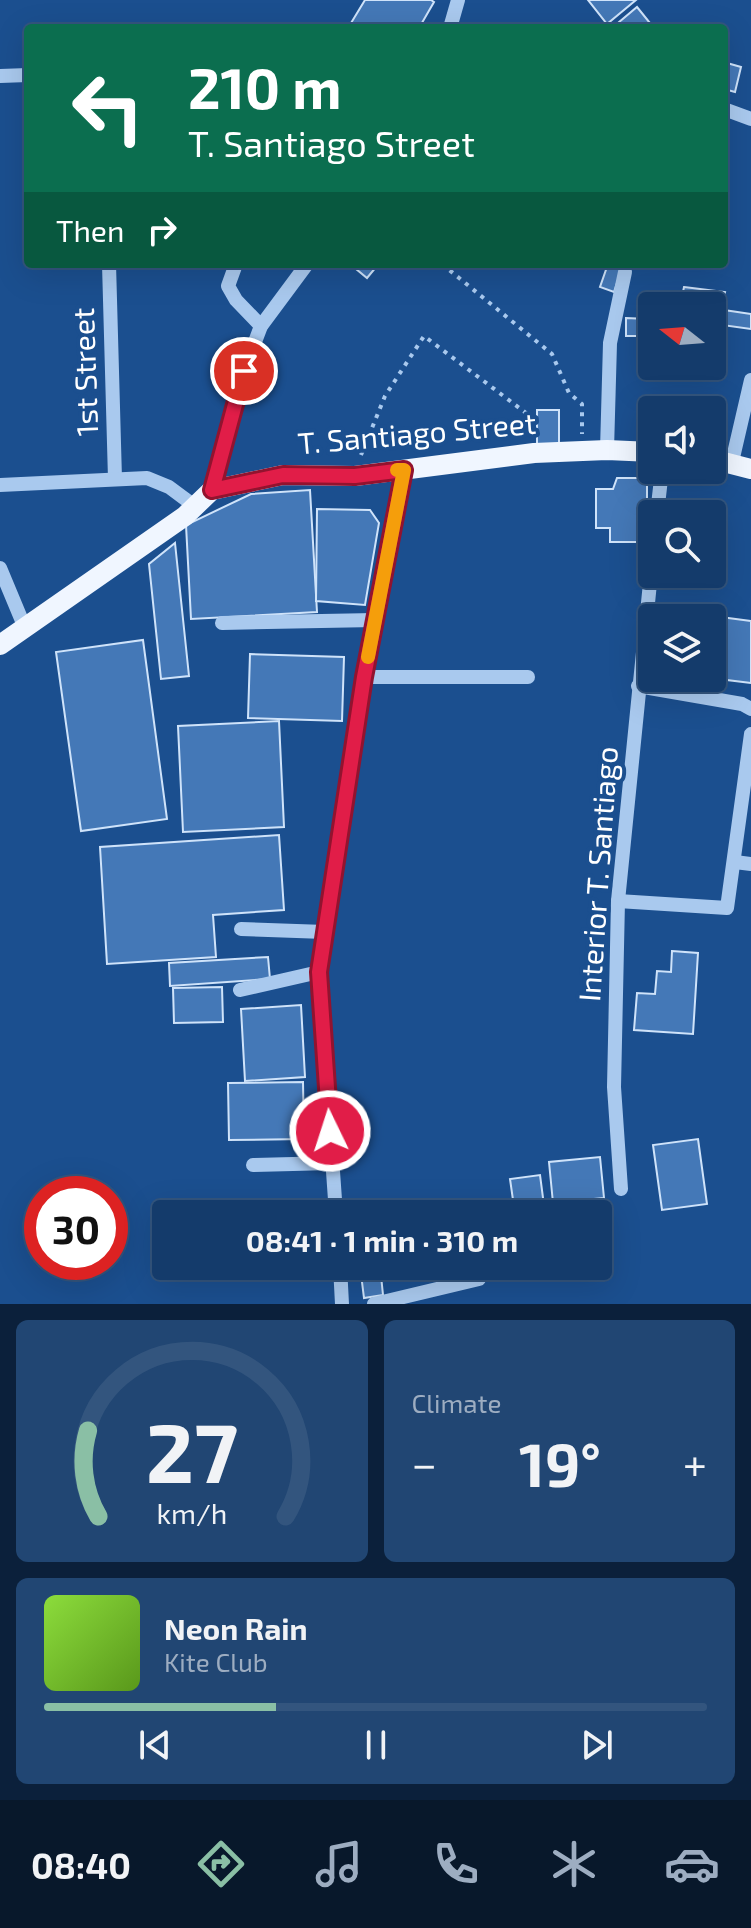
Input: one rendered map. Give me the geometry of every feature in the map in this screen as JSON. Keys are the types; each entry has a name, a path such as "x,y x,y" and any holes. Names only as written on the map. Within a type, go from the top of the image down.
{"main road":[{"name":"T. Santiago Street","path":"212,490 283,475 355,476 534,453 638,451"},
{"path":"0,645 196,507 212,490"}],"street":[{"path":"451,24 458,0"},
{"path":"0,76 24,75"},
{"path":"728,110 751,119"},
{"name":"1st Street","path":"109,268 115,479"},
{"path":"235,268 228,286 236,300 261,326"},
{"path":"212,490 244,371 261,326 304,268"},
{"path":"607,450 610,343 625,272"},
{"path":"732,463 751,380"},
{"path":"335,1200 319,972 364,677 404,470"},
{"path":"0,485 147,478 169,487 196,507"},
{"path":"0,568 25,628"},
{"path":"222,623 375,620"},
{"path":"364,677 528,677"},
{"name":"Interior T. Santiago","path":"621,1189 614,1087 618,901 638,686"},
{"path":"673,692 742,704 751,709"},
{"path":"618,901 723,910 730,904 751,734"},
{"path":"735,862 751,864"},
{"path":"241,929 325,932"},
{"path":"240,990 319,972"},
{"path":"253,1165 332,1163"},
{"path":"341,1280 342,1304"},
{"path":"374,1304 475,1280"}],"path":[{"path":"447,268 552,354 569,393 582,404 581,452"},
{"path":"355,476 385,396 424,336 530,416 534,453"}],"building":[{"path":"365,0 434,2 421,24 350,24"},
{"path":"588,0 636,0 607,24"},
{"path":"637,7 651,24 617,24"},
{"path":"728,63 741,67 735,92 728,90"},
{"path":"355,268 375,268 367,278"},
{"path":"607,268 622,268 614,292 600,287"},
{"path":"684,287 725,292 683,292"},
{"path":"726,310 751,314 751,329 726,326"},
{"path":"626,318 638,319 638,336 626,336"},
{"path":"537,410 559,410 559,451 537,451"},
{"path":"617,478 638,478 638,484 647,484 647,500 638,500 638,542 610,542 610,528 596,528 596,489 613,489"},
{"path":"310,490 317,612 191,619 186,525 251,494"},
{"path":"317,509 370,510 379,523 365,605 316,601"},
{"path":"175,543 189,676 161,679 149,564"},
{"path":"726,618 751,621 751,683 726,680"},
{"path":"143,640 167,819 81,831 56,652"},
{"path":"250,654 344,657 342,721 248,718"},
{"path":"279,721 284,827 183,832 178,726"},
{"path":"279,835 284,910 213,915 216,957 107,964 100,847"},
{"path":"672,951 698,953 693,1034 634,1030 637,993 655,994 657,971 671,972"},
{"path":"268,957 270,979 170,986 169,963"},
{"path":"222,987 223,1022 174,1023 173,988"},
{"path":"301,1005 305,1077 245,1081 241,1009"},
{"path":"303,1082 304,1139 229,1140 228,1083"},
{"path":"698,1139 707,1204 662,1210 653,1145"},
{"path":"600,1157 604,1198 553,1200 549,1162"},
{"path":"540,1175 543,1200 513,1200 510,1179"},
{"path":"362,1280 381,1280 383,1295 364,1298"}],"slow traffic":[{"path":"368,657 404,470 397,470"}],"route":[{"path":"244,371 212,490 283,475 355,476 404,470 364,677 319,972 330,1131"}]}
